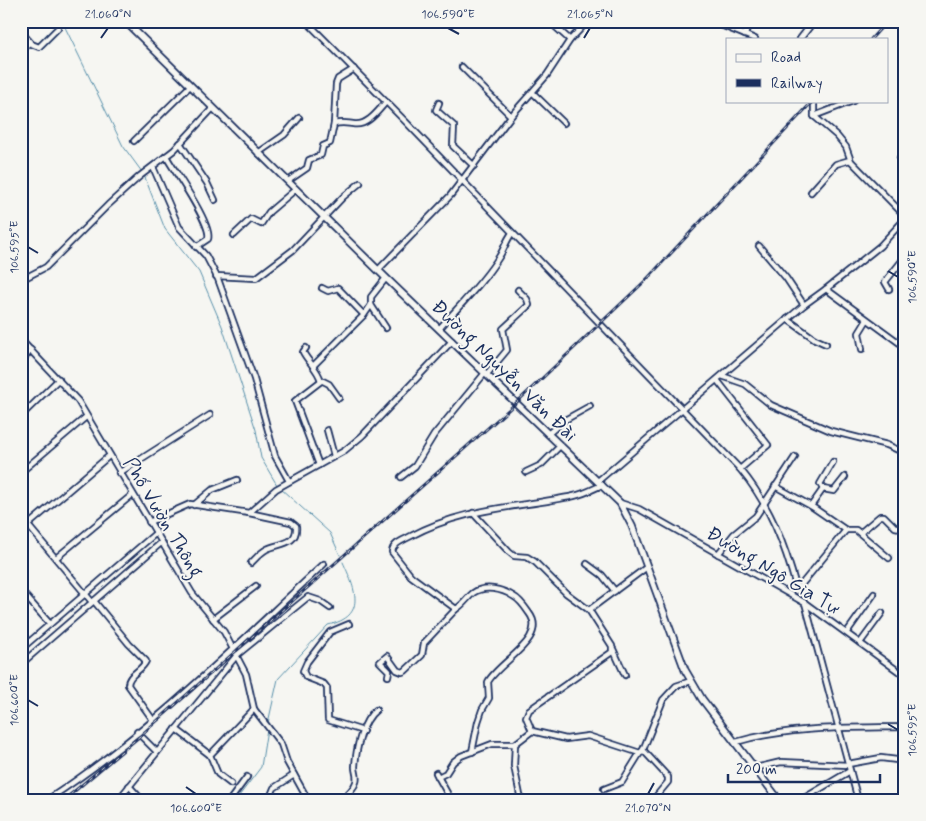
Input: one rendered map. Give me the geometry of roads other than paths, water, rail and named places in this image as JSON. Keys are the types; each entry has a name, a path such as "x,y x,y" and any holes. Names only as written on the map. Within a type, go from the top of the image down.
{"street":[{"name":"Đường Nguyễn Văn Đài","path":"125,21 386,278 620,503 632,526 685,670 691,681 779,800"},
{"path":"306,21 740,469 764,501 782,539 797,590"},
{"path":"549,21 570,40"},
{"path":"378,270 443,204 511,116 547,75 570,40 588,21"},
{"path":"711,21 752,38"},
{"path":"745,35 749,21"},
{"path":"801,38 814,21"},
{"path":"29,43 39,47 58,28"},
{"path":"21,32 28,38 29,43"},
{"path":"21,50 29,43"},
{"path":"462,68 511,116"},
{"path":"288,181 307,168 309,160 322,154 323,146 332,140 336,81 354,69"},
{"path":"134,141 190,86"},
{"path":"533,93 564,123"},
{"path":"334,124 346,121 355,124 365,122 386,102"},
{"path":"456,609 411,576 394,557 392,548 423,529 473,512 575,496 600,483 682,409 804,304 880,246 905,217 850,160 846,147 814,116 814,102"},
{"path":"814,116 850,102"},
{"path":"438,103 436,110 454,126 452,142 454,149 474,166"},
{"path":"21,280 46,267 140,176 180,144 213,108"},
{"path":"258,152 284,135 299,118"},
{"path":"180,144 207,183 215,200"},
{"path":"166,156 198,210 209,233 208,239 196,247"},
{"path":"811,192 836,164 850,160"},
{"path":"153,167 179,227 206,256 216,276 254,379 275,456 289,481"},
{"path":"216,276 256,278 293,250 343,197 360,183"},
{"path":"234,235 251,219 261,224 264,223 269,212 296,189"},
{"path":"439,329 487,272 512,233"},
{"path":"759,246 786,278 804,304"},
{"path":"889,289 885,282 905,257"},
{"path":"314,366 364,315 370,305 371,296 386,278"},
{"path":"322,288 328,291 338,288 364,315"},
{"path":"826,289 905,347"},
{"path":"401,477 415,466 434,435 507,350 502,332 503,329 529,305 527,299 518,290"},
{"path":"370,305 386,328"},
{"path":"787,319 815,339 826,344"},
{"path":"862,349 859,333 867,320"},
{"name":"Phố Vườn Thông","path":"21,340 78,401 132,495 192,593 213,618 233,648 246,674 254,709 282,744 294,775"},
{"path":"249,513 276,489 334,456 362,436 452,341"},
{"path":"306,348 303,352 304,355 314,366 321,380 328,384 339,398"},
{"path":"21,362 31,350"},
{"path":"722,376 744,384 771,405 830,431 887,445 905,454"},
{"path":"21,416 59,380"},
{"path":"319,465 295,401 321,380"},
{"path":"716,380 768,445 740,469"},
{"path":"548,434 563,421 590,406"},
{"path":"119,472 210,415"},
{"path":"22,469 86,417"},
{"path":"327,430 334,456"},
{"path":"526,472 541,465 560,446"},
{"path":"28,525 109,456"},
{"path":"718,554 734,534 756,516 764,501 795,457"},
{"path":"823,489 820,484 832,462"},
{"path":"823,489 834,491 845,477"},
{"path":"194,505 212,490 237,480"},
{"path":"775,486 812,506 846,530"},
{"path":"812,506 823,489"},
{"path":"56,558 132,495"},
{"name":"Đường Ngô Gia Tự","path":"620,503 639,509 804,603 847,632 905,676"},
{"path":"149,522 176,509 194,505 249,513 291,522 296,526 290,541 283,546 266,550 251,563"},
{"path":"473,512 509,552 514,556 527,557 534,562 566,593 589,610 613,649 625,675"},
{"path":"860,533 880,516 887,518 895,527 905,529"},
{"path":"21,517 85,594 146,661 129,678 128,685 153,720"},
{"path":"792,596 846,530 852,528 860,533 889,558"},
{"path":"21,648 156,534"},
{"path":"21,664 162,542"},
{"path":"47,800 93,768 153,720 324,564"},
{"path":"587,564 595,569 615,591"},
{"path":"589,610 647,567"},
{"path":"213,618 256,586"},
{"path":"388,676 389,671 380,662 381,660 388,656 400,672 405,671 422,655 424,643 474,593 486,588 500,590 515,596 534,619 533,632 524,645 488,682 489,698 478,722 472,752"},
{"path":"21,590 50,624"},
{"path":"847,632 874,594"},
{"path":"118,800 237,655 308,596 330,608"},
{"path":"804,603 858,800"},
{"path":"860,642 882,613"},
{"path":"350,624 330,632 307,662 303,671 306,677 324,684 327,688 328,720 363,731"},
{"path":"532,731 526,717 528,710 612,652 613,649"},
{"path":"604,789 622,782 642,752 663,700 676,686 691,681"},
{"path":"210,755 254,709"},
{"path":"341,800 355,785 357,779 355,767 363,731 368,720 376,710"},
{"path":"736,742 772,732 838,728 905,727"},
{"path":"176,730 210,755 218,774 231,784"},
{"path":"451,800 437,775 446,773 453,762 472,752 492,744 515,744 532,731 566,738 588,736 642,752 668,777 668,782 653,800"},
{"path":"137,732 157,752"},
{"path":"515,744 514,766 521,800"},
{"path":"755,768 781,762 848,764 881,758 905,761"},
{"path":"800,800 850,771"},
{"path":"269,800 274,788 294,775 308,800"},
{"path":"230,800 247,778"},
{"path":"129,786 142,800"}],"waterway":[{"path":"62,21 123,146 142,172"},
{"path":"144,175 165,229 199,272 222,326 256,430 261,458 277,485"},
{"path":"280,488 330,533 340,555"},
{"path":"268,723 278,679 328,625 341,621 349,615 353,608 355,600 354,591 343,562"},
{"path":"236,800 261,767 267,729"}],"railway":[{"path":"872,38 887,21"},
{"path":"64,800 140,736 516,403 646,280 812,102"}]}
